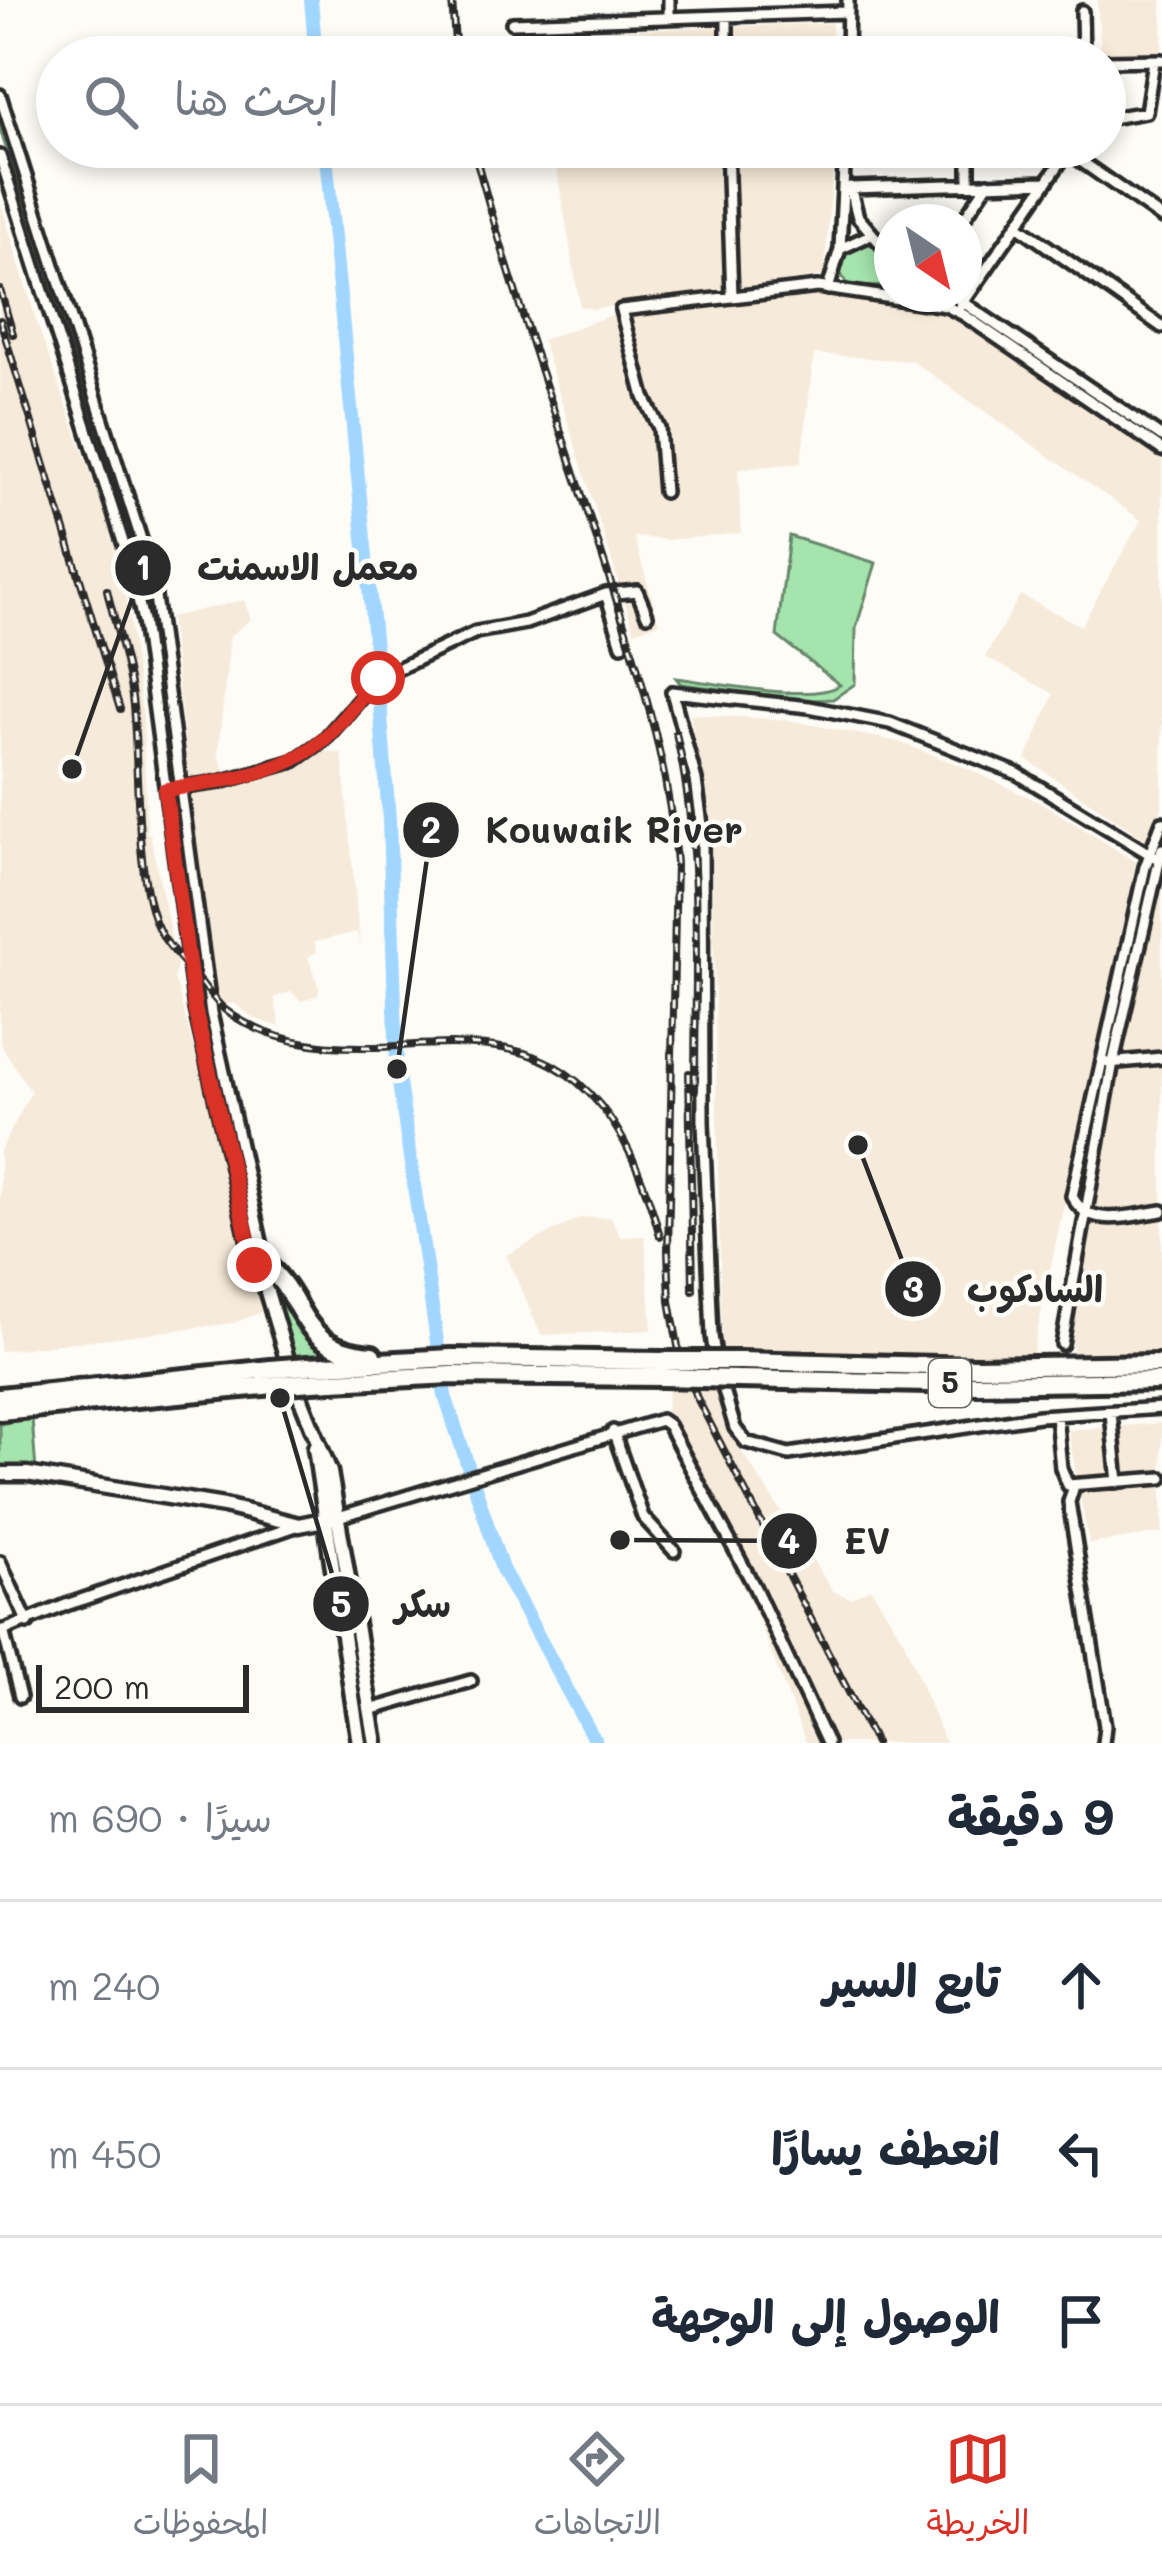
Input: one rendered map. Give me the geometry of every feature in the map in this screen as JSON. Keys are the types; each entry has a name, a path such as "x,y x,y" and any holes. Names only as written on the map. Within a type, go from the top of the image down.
{"highway":[{"path":"266,1265 285,1283 314,1334 356,1354 421,1368"},
{"name":"5","path":"0,1397 277,1371 307,1381 451,1366 739,1370 1162,1364"},
{"name":"5","path":"739,1370 976,1384 1162,1381"},
{"name":"5","path":"0,1411 277,1371"}],"main road":[{"path":"267,1292 277,1371"},
{"path":"307,1381 314,1441 330,1472 359,1743"},
{"path":"0,1474 27,1474 224,1506 299,1525 332,1519"},
{"path":"332,1519 376,1743"}],"street":[{"path":"669,0 669,18"},
{"path":"512,23 727,18 847,6"},
{"path":"1082,11 1083,36"},
{"path":"727,18 727,36"},
{"path":"1126,61 1158,60 1146,112 1126,115"},
{"path":"0,95 152,574 211,1012 266,1265 267,1292"},
{"path":"1148,96 1162,106"},
{"path":"0,155 130,563 195,1010 251,1256 267,1292"},
{"path":"728,168 732,297"},
{"path":"828,289 840,249 844,168"},
{"path":"848,168 858,218 874,240"},
{"path":"969,168 969,184"},
{"path":"982,276 1056,168"},
{"path":"1095,168 1162,218"},
{"path":"850,188 1047,182"},
{"path":"974,204 988,183"},
{"path":"1017,225 1162,327"},
{"path":"840,249 870,236"},
{"path":"664,492 659,428 644,397 621,310 818,286 874,295"},
{"path":"969,312 1162,450"},
{"path":"970,312 1162,437"},
{"path":"165,790 220,782 294,761 324,740 378,678 476,632 526,623 606,594 637,591 647,615"},
{"path":"606,594 622,645"},
{"path":"1156,854 1018,774 890,723 809,707 672,692 696,780 702,825 703,1122 712,1336 735,1428 746,1442 789,1454 1056,1415 1162,1408"},
{"path":"1162,822 1107,1063 1072,1189 1073,1202 1100,1218 1162,1211"},
{"path":"1107,1063 1162,1058"},
{"path":"1062,1344 1084,1211"},
{"path":"1111,1412 1118,1482"},
{"path":"1056,1415 1063,1478 1068,1485 1162,1478"},
{"path":"332,1519 661,1420 668,1425 754,1588 827,1743"},
{"path":"613,1431 643,1517 674,1551"},
{"path":"1074,1486 1069,1502 1105,1726 1103,1743"},
{"path":"20,1697 2,1631 299,1525"},
{"path":"0,1562 28,1623"},
{"path":"370,1710 472,1681"}],"shaded area":[{"path":"1097,0 1162,0 1162,54 1126,55 1126,36 1100,36"},
{"path":"832,23 832,36 498,36"},
{"path":"557,168 833,168 824,276 593,309 580,306"},
{"path":"0,201 37,323 107,518 126,597 143,718 147,833 177,965 174,977 266,1310 234,1323 0,1351 0,1151 31,1092 0,1043"},
{"path":"818,292 874,298 874,312 953,312 1162,452 1162,809 1146,840 1026,759 1054,694 985,657 1020,595 1081,626 1141,520 912,361 814,354 801,463 738,469 741,533 668,540 634,537 659,623 634,631 542,340 609,316"},
{"path":"244,600 251,619 230,636 218,754 227,774 290,758 303,750 342,753 360,947 357,932 315,942 317,952 308,957 318,995 301,1001 291,992 274,997 280,1027 253,1018 234,1003 221,1006 212,976 170,617"},
{"path":"690,714 788,720 899,742 1047,806 1136,862 1031,1361 722,1355 711,825"},
{"path":"1162,879 1162,1352 1093,1359 1074,1353 1065,1323"},
{"path":"611,1217 620,1237 645,1236 652,1330 541,1335 506,1255 580,1218"},
{"path":"669,1386 716,1387 723,1423 833,1591 850,1598 871,1588 904,1641 945,1743 806,1743 756,1613 664,1429"},
{"path":"1162,1423 1162,1533 1089,1544 1068,1430"}],"green space":[{"path":"0,109 145,564 175,781 169,782 145,587 0,129"},
{"path":"860,243 874,247 874,287 848,286 837,267 844,251"},
{"path":"789,536 876,563 856,628 855,684 833,699 810,700 681,684 676,678 786,692 840,685 777,636"},
{"path":"278,1292 310,1333 356,1359 294,1361 274,1294"},
{"path":"32,1418 36,1471 0,1469 0,1424"}],"waterway":[{"path":"311,0 314,36"},
{"path":"327,168 378,678 389,820 397,1069 445,1396 502,1569 596,1743"}],"railway":[{"path":"452,0 455,36"},
{"path":"479,168 634,656 665,779 676,863 668,1251 678,1346 697,1398 875,1743"},
{"path":"0,290 13,334"},
{"path":"0,320 120,709"},
{"path":"107,590 132,697 141,852 151,910 167,943 216,1001 240,1020 294,1041 352,1047 474,1045 540,1059 568,1075 611,1119 640,1176 660,1236"},
{"path":"676,733 694,866 695,1089"},
{"path":"689,1073 693,1290"}],"place":[{"name":"معمل الاسمنت","path":"72,769"},
{"name":"Kouwaik River","path":"397,1069"},
{"name":"السادكوب","path":"858,1145"},
{"name":"سكر","path":"280,1398"},
{"name":"EV","path":"620,1540"}],"route":[{"path":"254,1265 195,1010 165,790 220,782 294,761 324,740 378,678"}]}
